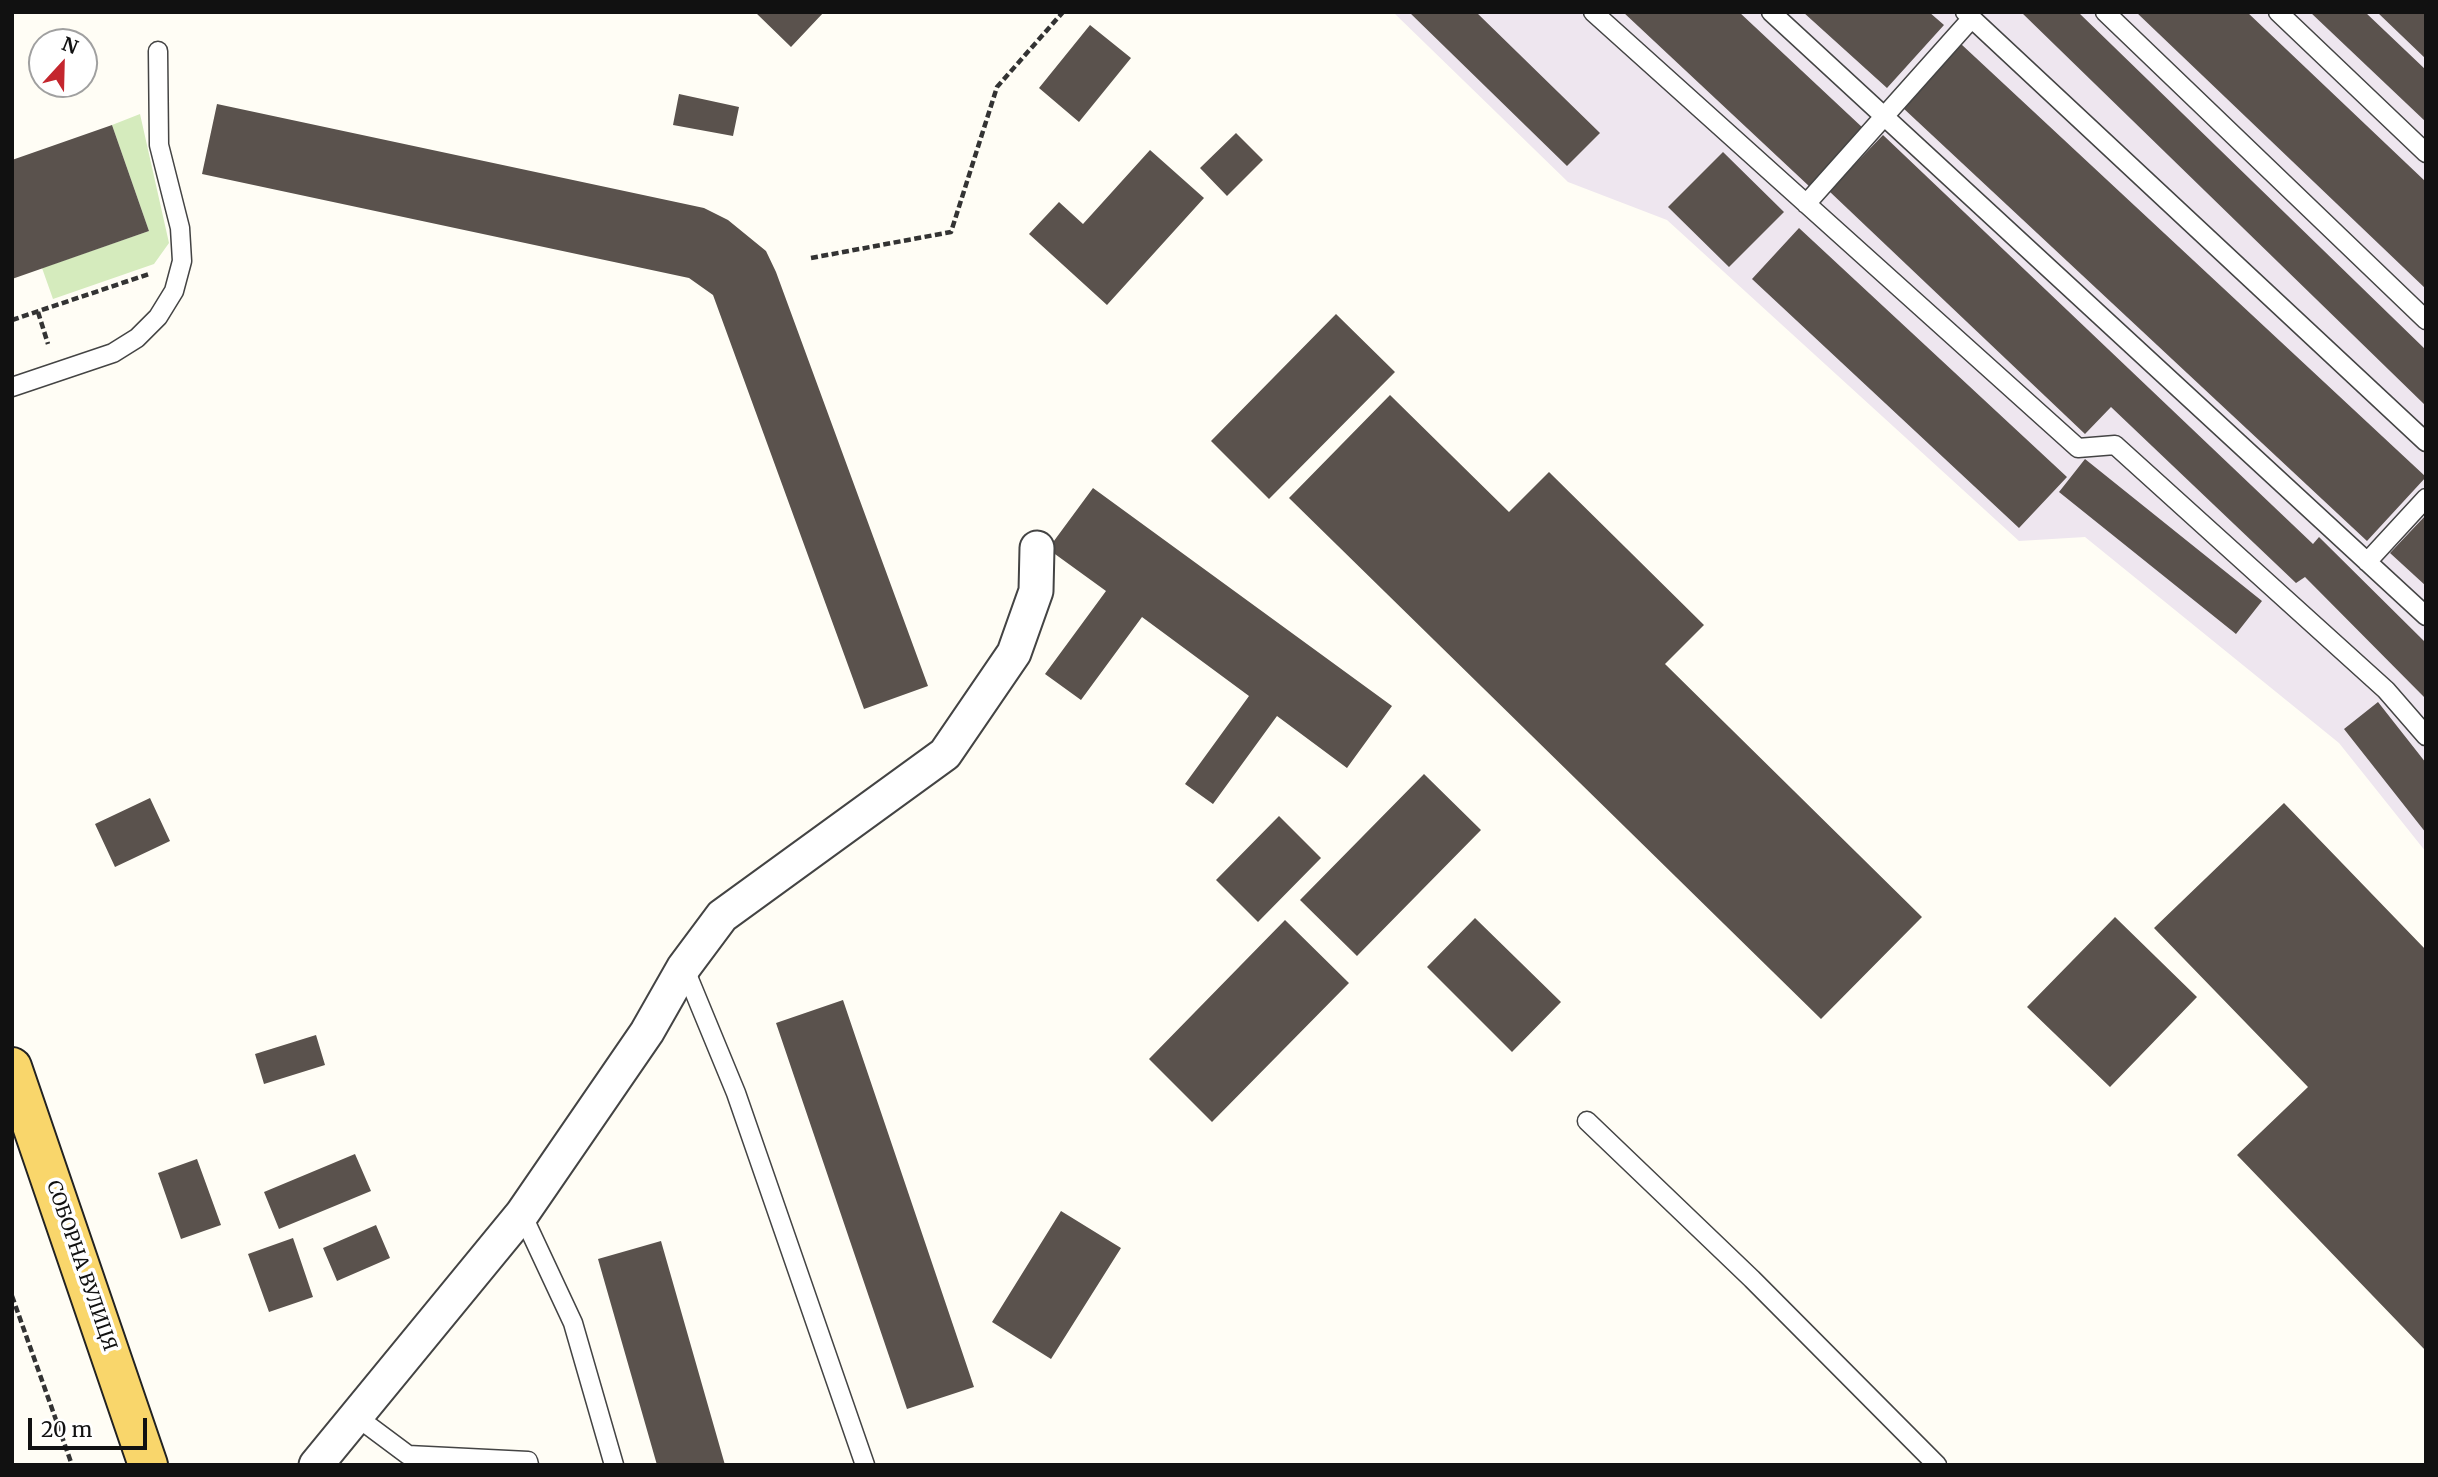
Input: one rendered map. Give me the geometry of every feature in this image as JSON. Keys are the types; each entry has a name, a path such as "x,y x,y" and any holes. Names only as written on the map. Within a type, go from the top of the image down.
{"main road":[{"name":"СОБОРНА ВУЛИЦЯ","path":"12,1067 148,1465"}],"street":[{"path":"316,1465 522,1214 647,1032 684,967 722,916 945,754 1014,653 1036,591 1037,548"}],"lane":[{"path":"1592,12 2078,448 2115,445 2386,690 2426,736"},
{"path":"1771,12 2426,616"},
{"path":"2105,12 2426,320"},
{"path":"2278,12 2426,153"},
{"path":"1806,204 1884,117 1968,15 2426,442"},
{"path":"12,387 113,353 137,338 158,317 174,291 182,261 180,228 159,145 158,51"},
{"path":"2367,562 2426,498"},
{"path":"684,967 736,1093 865,1465"},
{"path":"1587,1121 1752,1279 1937,1465"},
{"path":"522,1214 573,1323 614,1465"},
{"path":"357,1417 404,1460 528,1461 529,1465"}],"path":[{"path":"811,258 951,232 997,87 1063,12"},
{"path":"12,320 182,261"},
{"path":"12,1296 72,1465"}],"shaded area":[{"path":"1393,12 2426,12 2426,852 2339,743 2085,537 2019,541 1667,220 1568,182"}],"green space":[{"path":"140,114 169,243 154,264 53,299 42,268 149,231 112,125"}],"building":[{"path":"755,12 824,12 791,47"},
{"path":"1409,12 1476,12 1600,133 1567,166"},
{"path":"1623,12 1739,12 1864,129 1810,187"},
{"path":"1803,12 1929,12 1944,25 1887,88"},
{"path":"2021,12 2078,12 2426,350 2426,406"},
{"path":"2136,12 2247,12 2426,182 2426,289"},
{"path":"2310,12 2365,12 2426,70 2426,122"},
{"path":"2377,12 2426,12 2426,59"},
{"path":"1090,25 1131,58 1079,122 1039,88"},
{"path":"1961,44 2426,477 2367,541 1902,107"},
{"path":"679,94 739,107 733,136 673,125"},
{"path":"217,104 704,208 728,220 766,251 928,686 864,709 713,295 689,278 202,174"},
{"path":"112,125 149,231 12,279 12,160"},
{"path":"1236,133 1263,160 1227,196 1200,168"},
{"path":"1883,135 2313,544 2319,537 2426,643 2426,699 2305,577 2296,583 2111,407 2085,434 1829,191"},
{"path":"1150,150 1204,198 1107,305 1029,234 1059,202 1083,224"},
{"path":"1723,152 1784,212 1729,267 1668,207"},
{"path":"1799,228 2067,477 2019,528 1752,279"},
{"path":"1336,314 1395,372 1269,499 1211,441"},
{"path":"1390,395 1509,512 1549,472 1704,625 1665,664 1922,917 1821,1019 1289,498"},
{"path":"2085,459 2262,601 2236,634 2059,492"},
{"path":"1093,488 1392,706 1347,768 1277,716 1213,804 1185,784 1249,696 1142,617 1081,700 1045,674 1106,591 1048,549"},
{"path":"2426,515 2426,586 2390,553"},
{"path":"2378,702 2426,763 2426,833 2344,729"},
{"path":"1424,774 1481,830 1357,956 1300,900"},
{"path":"150,798 170,841 115,867 95,824"},
{"path":"2284,803 2426,950 2426,1351 2237,1155 2308,1087 2154,928"},
{"path":"1279,816 1321,858 1258,922 1216,880"},
{"path":"2115,917 2197,997 2110,1087 2027,1007"},
{"path":"1475,918 1561,1002 1512,1052 1427,967"},
{"path":"1285,920 1349,983 1212,1122 1149,1059"},
{"path":"843,1000 974,1387 907,1409 776,1023"},
{"path":"316,1035 325,1065 264,1084 255,1054"},
{"path":"355,1154 371,1191 279,1229 264,1192"},
{"path":"197,1159 221,1225 181,1239 158,1173"},
{"path":"1061,1211 1121,1248 1051,1359 992,1322"},
{"path":"376,1225 390,1258 337,1281 323,1248"},
{"path":"293,1238 313,1297 269,1312 248,1254"},
{"path":"661,1241 725,1465 657,1465 598,1259"}]}
